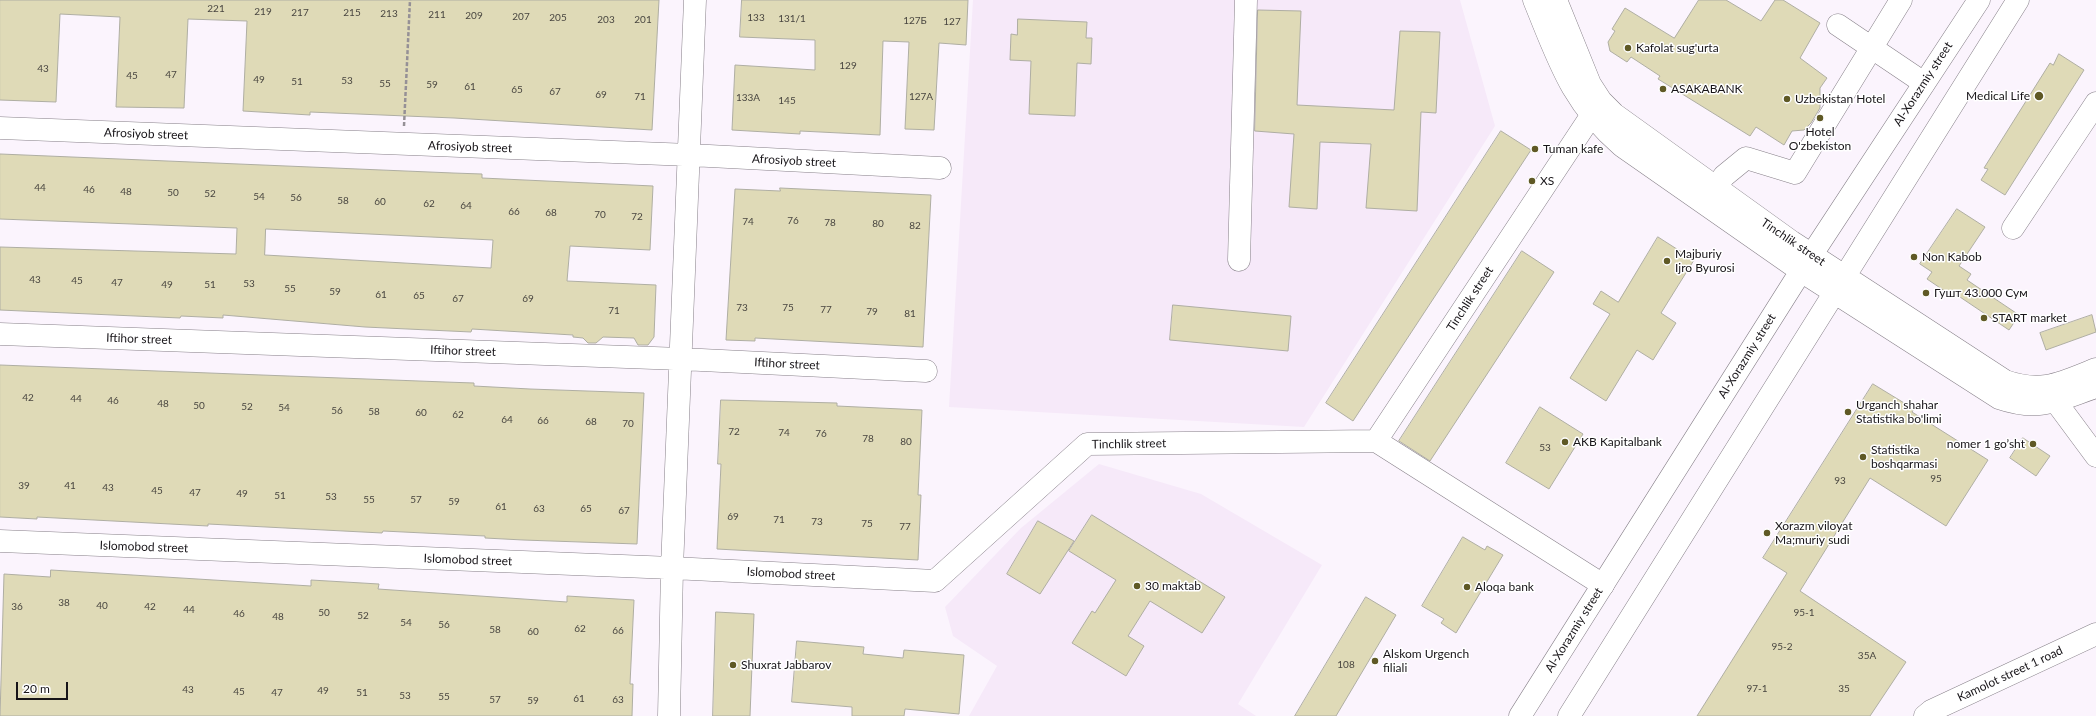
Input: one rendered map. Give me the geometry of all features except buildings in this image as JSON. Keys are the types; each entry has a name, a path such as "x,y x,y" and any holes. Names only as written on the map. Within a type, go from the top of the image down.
{"street":[{"path":"669,716 672,568 690,155 695,0"},
{"path":"1239,260 1246,0"},
{"name":"Tinchlik street","path":"1534,0 1558,60 1572,89 1591,116 1622,146 1840,285 1999,398 2018,404 2032,405 2096,370"},
{"name":"Tinchlik street","path":"1556,0 1580,64 1601,101 1628,126 1716,187 1806,263"},
{"path":"1716,187 1724,176 1746,158 1795,173 1901,0"},
{"name":"Al-Xorazmiy street","path":"1520,716 1806,263 1979,0"},
{"path":"1569,716 2018,0"},
{"path":"1838,25 1924,83"},
{"path":"2013,228 2096,103"},
{"name":"Tinchlik street","path":"935,582 1087,444 1376,441 1591,116"},
{"name":"Afrosiyob street","path":"0,128 690,155 940,168"},
{"name":"Iftihor street","path":"0,334 680,359 926,371"},
{"name":"Tinchlik street","path":"2053,394 2096,387"},
{"path":"2053,394 2096,456"},
{"path":"1376,441 1603,585"},
{"name":"Islomobod street","path":"0,541 672,568 935,582"},
{"name":"Kamolot street 1 road","path":"1925,716 1931,711 2096,634"}],"path":[{"path":"403,144 410,0"}],"shaded area":[{"path":"973,0 1460,0 1495,126 1304,427 949,407"},
{"name":"30 maktab","path":"1099,464 1201,494 1322,565 1238,704 1256,716 969,716 997,666 953,636 945,607 1021,528"}],"place":[{"name":"Kafolat sug'urta","path":"1628,48"},
{"name":"ASAKABANK","path":"1663,89"},
{"name":"Medical Life","path":"2039,96"},
{"name":"Uzbekistan Hotel","path":"1787,99"},
{"name":"Hotel O'zbekiston","path":"1820,118"},
{"name":"Tuman kafe","path":"1535,149"},
{"name":"XS","path":"1532,181"},
{"name":"Non Kabob","path":"1914,257"},
{"name":"Majburiy Ijro Byurosi","path":"1667,261"},
{"name":"Гушт 43.000 Сум","path":"1926,293"},
{"name":"START market","path":"1984,318"},
{"name":"Urganch shahar Statistika bo'limi","path":"1848,412"},
{"name":"AKB Kapitalbank","path":"1565,442"},
{"name":"nomer 1 go’sht","path":"2033,444"},
{"name":"Statistika boshqarmasi","path":"1863,457"},
{"name":"Xorazm viloyat Ma;muriy sudi","path":"1767,533"},
{"name":"30 maktab","path":"1137,586"},
{"name":"Aloqa bank","path":"1467,587"},
{"name":"Alskom Urgench filiali","path":"1375,661"},
{"name":"Shuxrat Jabbarov","path":"733,665"}]}
